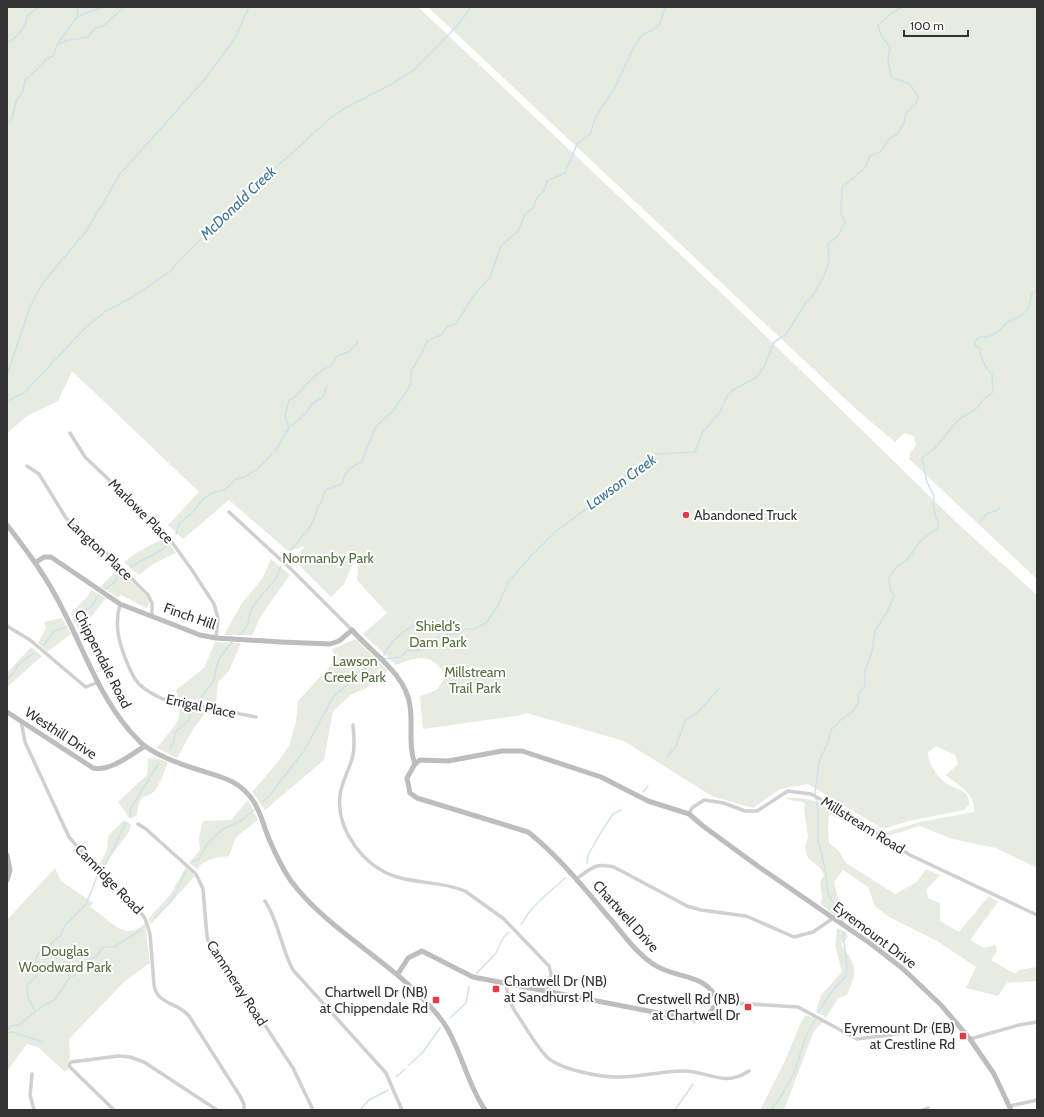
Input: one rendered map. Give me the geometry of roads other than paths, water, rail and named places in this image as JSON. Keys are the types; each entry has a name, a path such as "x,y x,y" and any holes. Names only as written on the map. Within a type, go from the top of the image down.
{"street":[{"name":"Marlowe Place","path":"70,433 85,457 166,534 192,570 214,604 218,618 216,638"},
{"name":"Langton Place","path":"27,466 39,474 70,522 105,552 148,595 153,609 152,615"},
{"path":"229,512 293,571 389,668 405,687 410,707 410,727 415,764"},
{"name":"Chippendale Road","path":"7,525 35,563 62,607 98,682 119,718 145,746 194,768 236,783 244,790 258,810 269,840 290,880 319,912 398,974"},
{"name":"Finch Hill","path":"35,563 44,557 51,557 120,604 152,615 200,635 216,638 330,644 339,641 352,630"},
{"name":"Errigal Place","path":"120,604 117,617 118,638 134,677 142,687 162,699 256,717"},
{"path":"7,626 30,640 86,687 98,682"},
{"name":"Westhill Drive","path":"7,712 92,768 104,769 145,746"},
{"name":"Camridge Road","path":"21,720 25,742 69,837 103,876 146,918 150,934 156,993 163,1001 180,1008 189,1016 240,1096 244,1104 244,1110"},
{"path":"353,725 353,756 340,794 339,806 341,822 348,836 367,859 388,873 398,877 445,884 458,888 504,919 549,966 550,974 547,991"},
{"path":"415,764 420,760 428,759 448,761 502,751 522,751 601,777 648,801 689,814"},
{"name":"Chartwell Drive","path":"415,764 407,778 410,793 417,798 528,832 539,841 576,879 638,952 654,965 708,985 718,1002"},
{"name":"Millstream Road","path":"689,814 692,808 704,800 724,803 745,812 757,811 788,791 811,794 822,798 910,855 1037,915"},
{"name":"Eyremount Drive","path":"689,814 758,867 832,919 871,944 902,968 941,1005 970,1039 994,1074 1010,1108"},
{"name":"Cammeray Road","path":"138,824 146,829 196,874 201,883 204,897 206,931 209,945 236,981 293,1068 313,1110"},
{"path":"7,855 10,870 7,880"},
{"path":"576,879 593,867 602,864 614,867 687,906 746,916 794,937 813,932 832,919"},
{"path":"265,901 270,909 293,970 386,1072 402,1110"},
{"path":"485,1110 477,1097 448,1030 440,1018 398,974 408,958 422,952 473,977 695,1020 707,1016 718,1002 798,1007 857,1039 897,1034 954,1022"},
{"path":"507,984 506,994 510,1003 540,1049 548,1058 568,1069 616,1077 690,1071 723,1079 738,1078 749,1071"},
{"path":"970,1039 1018,1025 1037,1022"},
{"path":"114,1110 73,1071 70,1063 73,1060 111,1056 135,1058 144,1062 217,1110"},
{"path":"32,1074 30,1095 34,1110"},
{"path":"1010,1108 1037,1100"},
{"path":"923,1110 928,1108"}],"waterway":[{"path":"7,43 23,29 27,16 40,7"},
{"path":"77,18 78,7"},
{"path":"57,45 76,18 88,12 106,7"},
{"path":"7,124 12,119 16,101 23,91 25,80 43,64 45,60 53,56 57,45 65,41 88,37 95,28 103,26 124,7"},
{"name":"McDonald Creek","path":"7,375 30,307 42,284 87,230 120,174 205,79 235,38 249,7"},
{"name":"McDonald Creek","path":"7,401 24,393 86,327 106,311 133,297 169,272 210,229 235,208 261,179 289,156 329,119 345,108 392,84 414,70 458,25 471,7"},
{"path":"327,489 342,484 349,469 362,461 376,426 393,411 407,391 411,382 411,371 421,355 427,341 441,335 448,326 454,325 458,321 473,296 490,277 501,246 518,231 525,214 534,207 536,199 544,191 547,181 565,173 577,144 590,134 596,116 615,88 633,48 643,34 653,30 659,25 665,7"},
{"name":"Lawson Creek","path":"383,659 401,657 408,650 413,651 425,649 431,641 440,636 456,634 466,629 474,629 486,623 496,609 509,581 555,532 604,496 626,475 655,454 695,452 702,433 720,412 727,396 733,390 757,377 765,365 774,342 784,336 789,330 806,302 812,297 824,276 829,262 828,244 838,236 845,222 841,214 842,187 864,169 870,156 880,152 889,139 897,134 904,123 906,113 917,102 918,97 910,84 891,76 888,60 890,47 881,35 878,25 902,7"},
{"path":"843,921 828,893 825,868 818,839 818,812 815,792 819,762 828,742 831,730 842,719 851,713 859,702 858,694 865,686 865,670 872,651 875,631 887,612 894,596 890,589 889,576 899,565 908,559 921,540 938,528 933,503 934,496 927,482 922,458 935,448 958,420 977,408 985,398 993,392 992,374 983,362 980,349 975,345 975,342 979,337 988,337 998,332 1006,323 1022,315 1028,309 1032,294 1037,290"},
{"path":"289,428 285,416 289,400 297,395 317,374 330,367 337,356 349,352 358,342"},
{"path":"275,451 289,428 305,414 312,404 323,397 327,386"},
{"path":"176,534 179,524 192,513 204,498 215,492 224,490 236,479 245,477 257,469 272,454"},
{"path":"287,556 314,521 317,508 320,505 325,491"},
{"path":"980,521 988,513 1000,508"},
{"path":"130,567 160,551 170,542"},
{"path":"239,635 244,631 248,624 250,613 254,605 276,578 281,566"},
{"path":"105,589 113,584 122,572"},
{"path":"74,621 82,611 91,607 99,595"},
{"path":"383,657 390,645 400,635 423,621"},
{"path":"44,645 54,631 67,627"},
{"path":"199,700 214,679 219,659 232,642"},
{"path":"7,679 14,673 18,665 34,653"},
{"name":"Lawson Creek","path":"262,802 270,795 304,751 333,697 366,668 380,660"},
{"path":"667,757 676,746 685,721 698,712 719,689"},
{"path":"169,750 174,741 175,732 188,721 194,708"},
{"path":"130,816 131,808 159,763"},
{"path":"643,792 648,786"},
{"name":"Lawson Creek","path":"192,862 199,859 207,844 223,829 242,820 254,810"},
{"path":"587,863 588,855 603,829 613,814 621,810"},
{"path":"104,867 126,823"},
{"name":"Lawson Creek","path":"155,918 172,900 186,871"},
{"path":"35,1011 28,998 27,986 38,974 36,958 38,954 61,935 65,925 86,904 97,877"},
{"path":"521,924 534,906 565,878"},
{"name":"Lawson Creek","path":"7,1031 10,1026 19,1025 44,1005 55,1000 69,978 75,975 85,961 96,957 103,947 114,947 141,930"},
{"path":"476,974 496,953 503,938 509,932"},
{"path":"818,1013 831,992 846,976 847,967 843,932"},
{"path":"450,1018 466,1003 469,986"},
{"path":"771,1110 792,1078 805,1038 816,1018"},
{"path":"409,1065 423,1052 440,1028"},
{"path":"7,1033 13,1032 43,1042"},
{"path":"396,1077 405,1069"},
{"path":"675,1110 693,1084"},
{"path":"360,1110 369,1100 388,1090"}],"place":[{"name":"Abandoned Truck","path":"686,515"},
{"name":"Chartwell Dr (NB) at Sandhurst Pl","path":"496,989"},
{"name":"Chartwell Dr (NB) at Chippendale Rd","path":"436,1000"},
{"name":"Crestwell Rd (NB) at Chartwell Dr","path":"748,1007"},
{"name":"Eyremount Dr (EB) at Crestline Rd","path":"963,1036"}],"park label":[{"name":"Normanby Park","path":"328,558"},
{"name":"Shield's Dam Park","path":"438,634"},
{"name":"Lawson Creek Park","path":"355,670"},
{"name":"Millstream Trail Park","path":"475,680"},
{"name":"Douglas Woodward Park","path":"65,960"}]}
